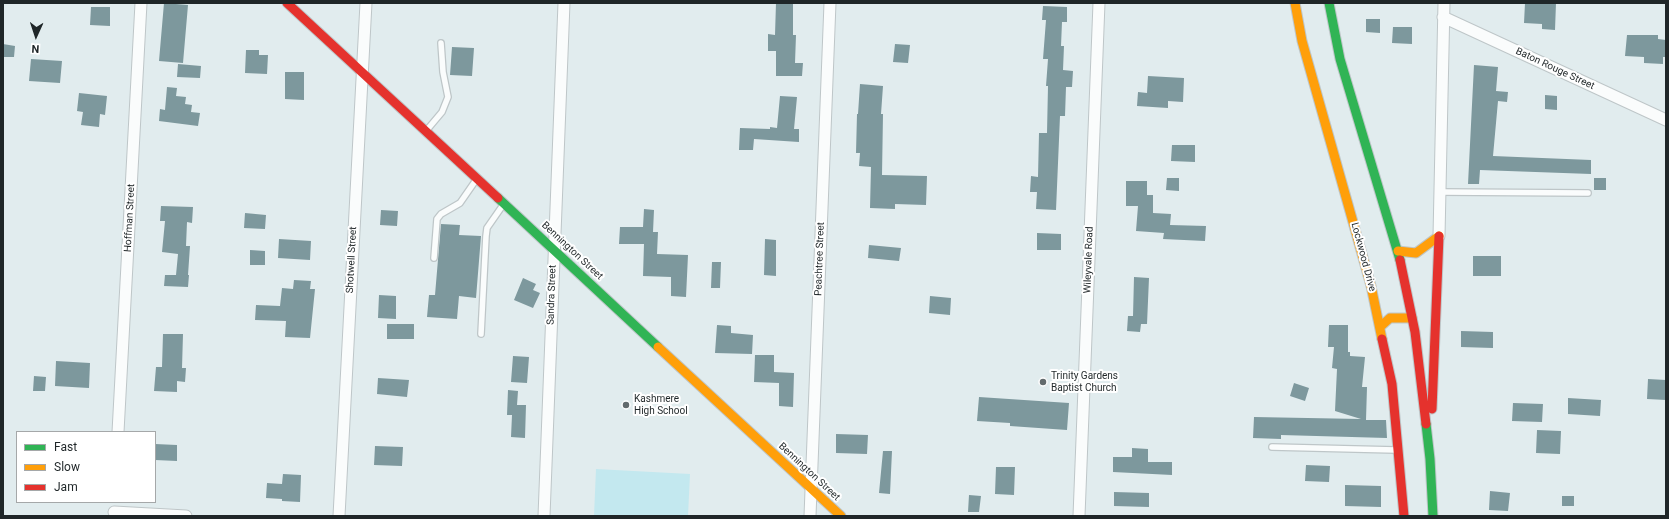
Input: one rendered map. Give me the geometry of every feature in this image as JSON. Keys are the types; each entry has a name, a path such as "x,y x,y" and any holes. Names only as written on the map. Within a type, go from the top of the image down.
{"main road":[{"name":"Bennington Street","path":"287,3 841,516"},
{"name":"Lockwood Drive","path":"1295,3 1302,41 1371,286 1380,327 1392,384 1404,516"},
{"path":"1329,3 1340,59 1398,251 1415,332 1430,459 1433,516"},
{"path":"1398,251 1416,253 1439,236"},
{"path":"1430,459 1439,236"},
{"path":"1380,327 1390,318 1412,318"}],"street":[{"name":"Hoffman Street","path":"118,431 141,3"},
{"name":"Shotwell Street","path":"339,516 366,3"},
{"name":"Sandra Street","path":"544,516 564,3"},
{"name":"Peachtree Street","path":"810,516 830,3"},
{"name":"Wileyvale Road","path":"1079,516 1099,3"},
{"path":"1439,236 1444,3"},
{"name":"Baton Rouge Street","path":"1443,17 1666,120"},
{"path":"114,510 186,516"}],"lane":[{"path":"426,131 442,112 448,97 443,72 441,43"},
{"path":"434,258 437,219 441,214 460,203 477,178"},
{"path":"1440,192 1588,193"},
{"path":"481,334 487,228 504,203"},
{"path":"1272,447 1398,450"}],"shaded area":[{"path":"596,469 690,474 688,516 594,516"}],"building":[{"path":"164,3 188,5 183,63 159,61"},
{"path":"776,3 793,3 793,35 796,35 795,63 803,63 802,76 776,76 776,51 768,51 768,34 775,35"},
{"path":"1525,3 1556,3 1555,30 1542,29 1542,24 1524,23"},
{"path":"1043,6 1067,7 1067,22 1062,22 1061,46 1064,46 1063,70 1073,71 1072,87 1066,87 1065,116 1060,116 1056,210 1036,209 1037,192 1030,192 1031,176 1038,177 1039,133 1047,133 1048,86 1046,86 1048,59 1043,59 1046,20 1042,20"},
{"path":"91,7 110,7 110,26 90,25"},
{"path":"1366,19 1380,19 1380,33 1366,32"},
{"path":"1393,27 1412,27 1412,44 1392,43"},
{"path":"1627,35 1658,35 1658,39 1666,40 1666,57 1663,57 1663,64 1644,63 1644,57 1625,56"},
{"path":"3,44 15,46 14,57 3,57"},
{"path":"895,44 910,45 908,63 893,62"},
{"path":"452,47 474,48 472,76 450,75"},
{"path":"246,50 259,50 259,55 268,55 267,74 245,73"},
{"path":"31,59 62,61 60,83 29,81"},
{"path":"178,64 201,66 200,78 177,77"},
{"path":"1474,65 1498,67 1496,91 1508,92 1507,102 1498,101 1493,156 1591,160 1591,174 1480,170 1479,184 1468,184"},
{"path":"285,72 304,72 304,100 285,99"},
{"path":"1148,76 1184,78 1183,102 1168,101 1168,108 1137,106 1138,92 1147,93"},
{"path":"860,84 883,86 881,114 883,114 882,175 927,176 926,205 895,204 895,209 870,208 871,167 859,166 860,153 856,153 857,114"},
{"path":"167,87 177,88 176,96 186,97 185,104 192,105 191,112 200,113 198,126 159,121 160,109 165,110"},
{"path":"79,93 107,96 105,115 100,114 99,127 81,125 83,112 77,111"},
{"path":"1545,95 1557,96 1557,110 1545,109"},
{"path":"780,96 797,97 794,129 799,129 799,142 754,139 753,150 739,150 740,128 777,128"},
{"path":"1172,145 1195,145 1195,162 1171,161"},
{"path":"1167,178 1179,178 1179,191 1166,190"},
{"path":"1594,178 1606,178 1606,190 1594,190"},
{"path":"1126,181 1147,181 1147,195 1153,195 1153,213 1171,214 1170,225 1206,226 1205,241 1163,239 1164,233 1136,231 1138,206 1126,206"},
{"path":"161,206 193,207 192,223 187,222 186,246 190,246 188,287 164,286 165,275 176,275 178,254 162,252 165,221 160,221"},
{"path":"644,209 654,210 653,232 658,232 657,254 688,255 686,297 671,296 671,277 643,276 644,244 619,244 620,227 643,227"},
{"path":"381,210 398,211 397,226 380,225"},
{"path":"245,213 266,215 265,229 244,228"},
{"path":"441,224 460,225 459,235 481,236 476,298 459,296 457,319 427,317 429,295 435,295"},
{"path":"1037,233 1061,234 1061,250 1037,250"},
{"path":"279,239 311,241 310,260 278,258"},
{"path":"765,239 776,240 776,276 764,275"},
{"path":"869,245 901,248 899,261 868,258"},
{"path":"250,250 265,251 265,265 250,265"},
{"path":"1473,256 1501,256 1501,276 1473,276"},
{"path":"712,262 721,262 720,288 711,288"},
{"path":"1134,277 1149,278 1147,324 1141,324 1140,332 1127,331 1128,316 1133,316"},
{"path":"523,278 536,284 533,290 540,293 533,308 514,300"},
{"path":"294,280 311,281 310,289 315,289 310,338 285,337 286,321 255,320 256,305 280,306 282,288 293,289"},
{"path":"379,295 396,296 396,319 378,318"},
{"path":"930,296 951,298 950,315 929,313"},
{"path":"387,324 414,324 414,339 387,339"},
{"path":"717,325 731,326 731,333 753,335 752,354 715,353"},
{"path":"1329,325 1348,325 1348,352 1350,352 1350,356 1365,357 1362,387 1367,387 1366,420 1386,420 1387,438 1281,435 1281,439 1253,438 1254,417 1361,419 1335,411 1337,369 1332,368 1334,347 1328,347"},
{"path":"1461,331 1493,332 1493,348 1461,347"},
{"path":"163,334 183,334 182,368 186,368 185,382 177,381 177,392 154,391 156,367 162,367"},
{"path":"755,355 774,355 774,372 794,373 793,407 779,406 779,383 754,382"},
{"path":"513,356 529,357 527,383 511,382"},
{"path":"56,361 90,363 89,388 55,386"},
{"path":"34,376 46,377 45,391 33,391"},
{"path":"378,378 409,380 407,397 377,394"},
{"path":"1648,379 1666,380 1666,400 1647,399"},
{"path":"1294,383 1309,388 1305,401 1290,396"},
{"path":"508,390 518,391 517,405 526,405 525,438 511,437 512,415 507,415"},
{"path":"979,397 1069,403 1067,430 1010,426 1010,423 977,421"},
{"path":"1568,398 1601,400 1600,416 1568,414"},
{"path":"1513,403 1543,404 1542,422 1512,421"},
{"path":"1537,430 1561,431 1560,454 1536,453"},
{"path":"836,434 868,435 867,454 836,453"},
{"path":"156,444 177,445 177,461 156,460"},
{"path":"375,446 403,447 402,466 374,465"},
{"path":"1132,448 1148,449 1148,462 1172,462 1172,475 1113,472 1113,457 1132,457"},
{"path":"883,451 892,451 890,494 879,493"},
{"path":"1306,465 1330,466 1329,482 1305,481"},
{"path":"996,467 1015,467 1014,495 995,494"},
{"path":"283,474 301,475 300,502 266,498 267,483 282,484"},
{"path":"1345,485 1381,486 1381,507 1345,506"},
{"path":"1490,491 1510,493 1508,511 1489,510"},
{"path":"1114,492 1149,493 1149,507 1114,506"},
{"path":"969,495 981,496 979,512 968,512"},
{"path":"1562,496 1574,496 1574,506 1562,506"}],"traffic: fast":[{"path":"1329,3 1340,59 1400,260"},
{"path":"498,198 658,347"},
{"path":"1426,424 1430,459 1433,516"}],"traffic: slow":[{"path":"1295,3 1302,41 1371,286 1382,339"},
{"path":"1398,251 1416,253 1439,236"},
{"path":"1380,327 1390,318 1412,318"},
{"path":"658,347 841,516"}],"traffic: jam":[{"path":"287,3 498,198"},
{"path":"1432,409 1439,236"},
{"path":"1400,260 1415,332 1426,424"},
{"path":"1382,339 1392,384 1404,516"}],"place":[{"name":"Trinity Gardens Baptist Church","path":"1043,382"},
{"name":"Kashmere High School","path":"626,405"}]}
